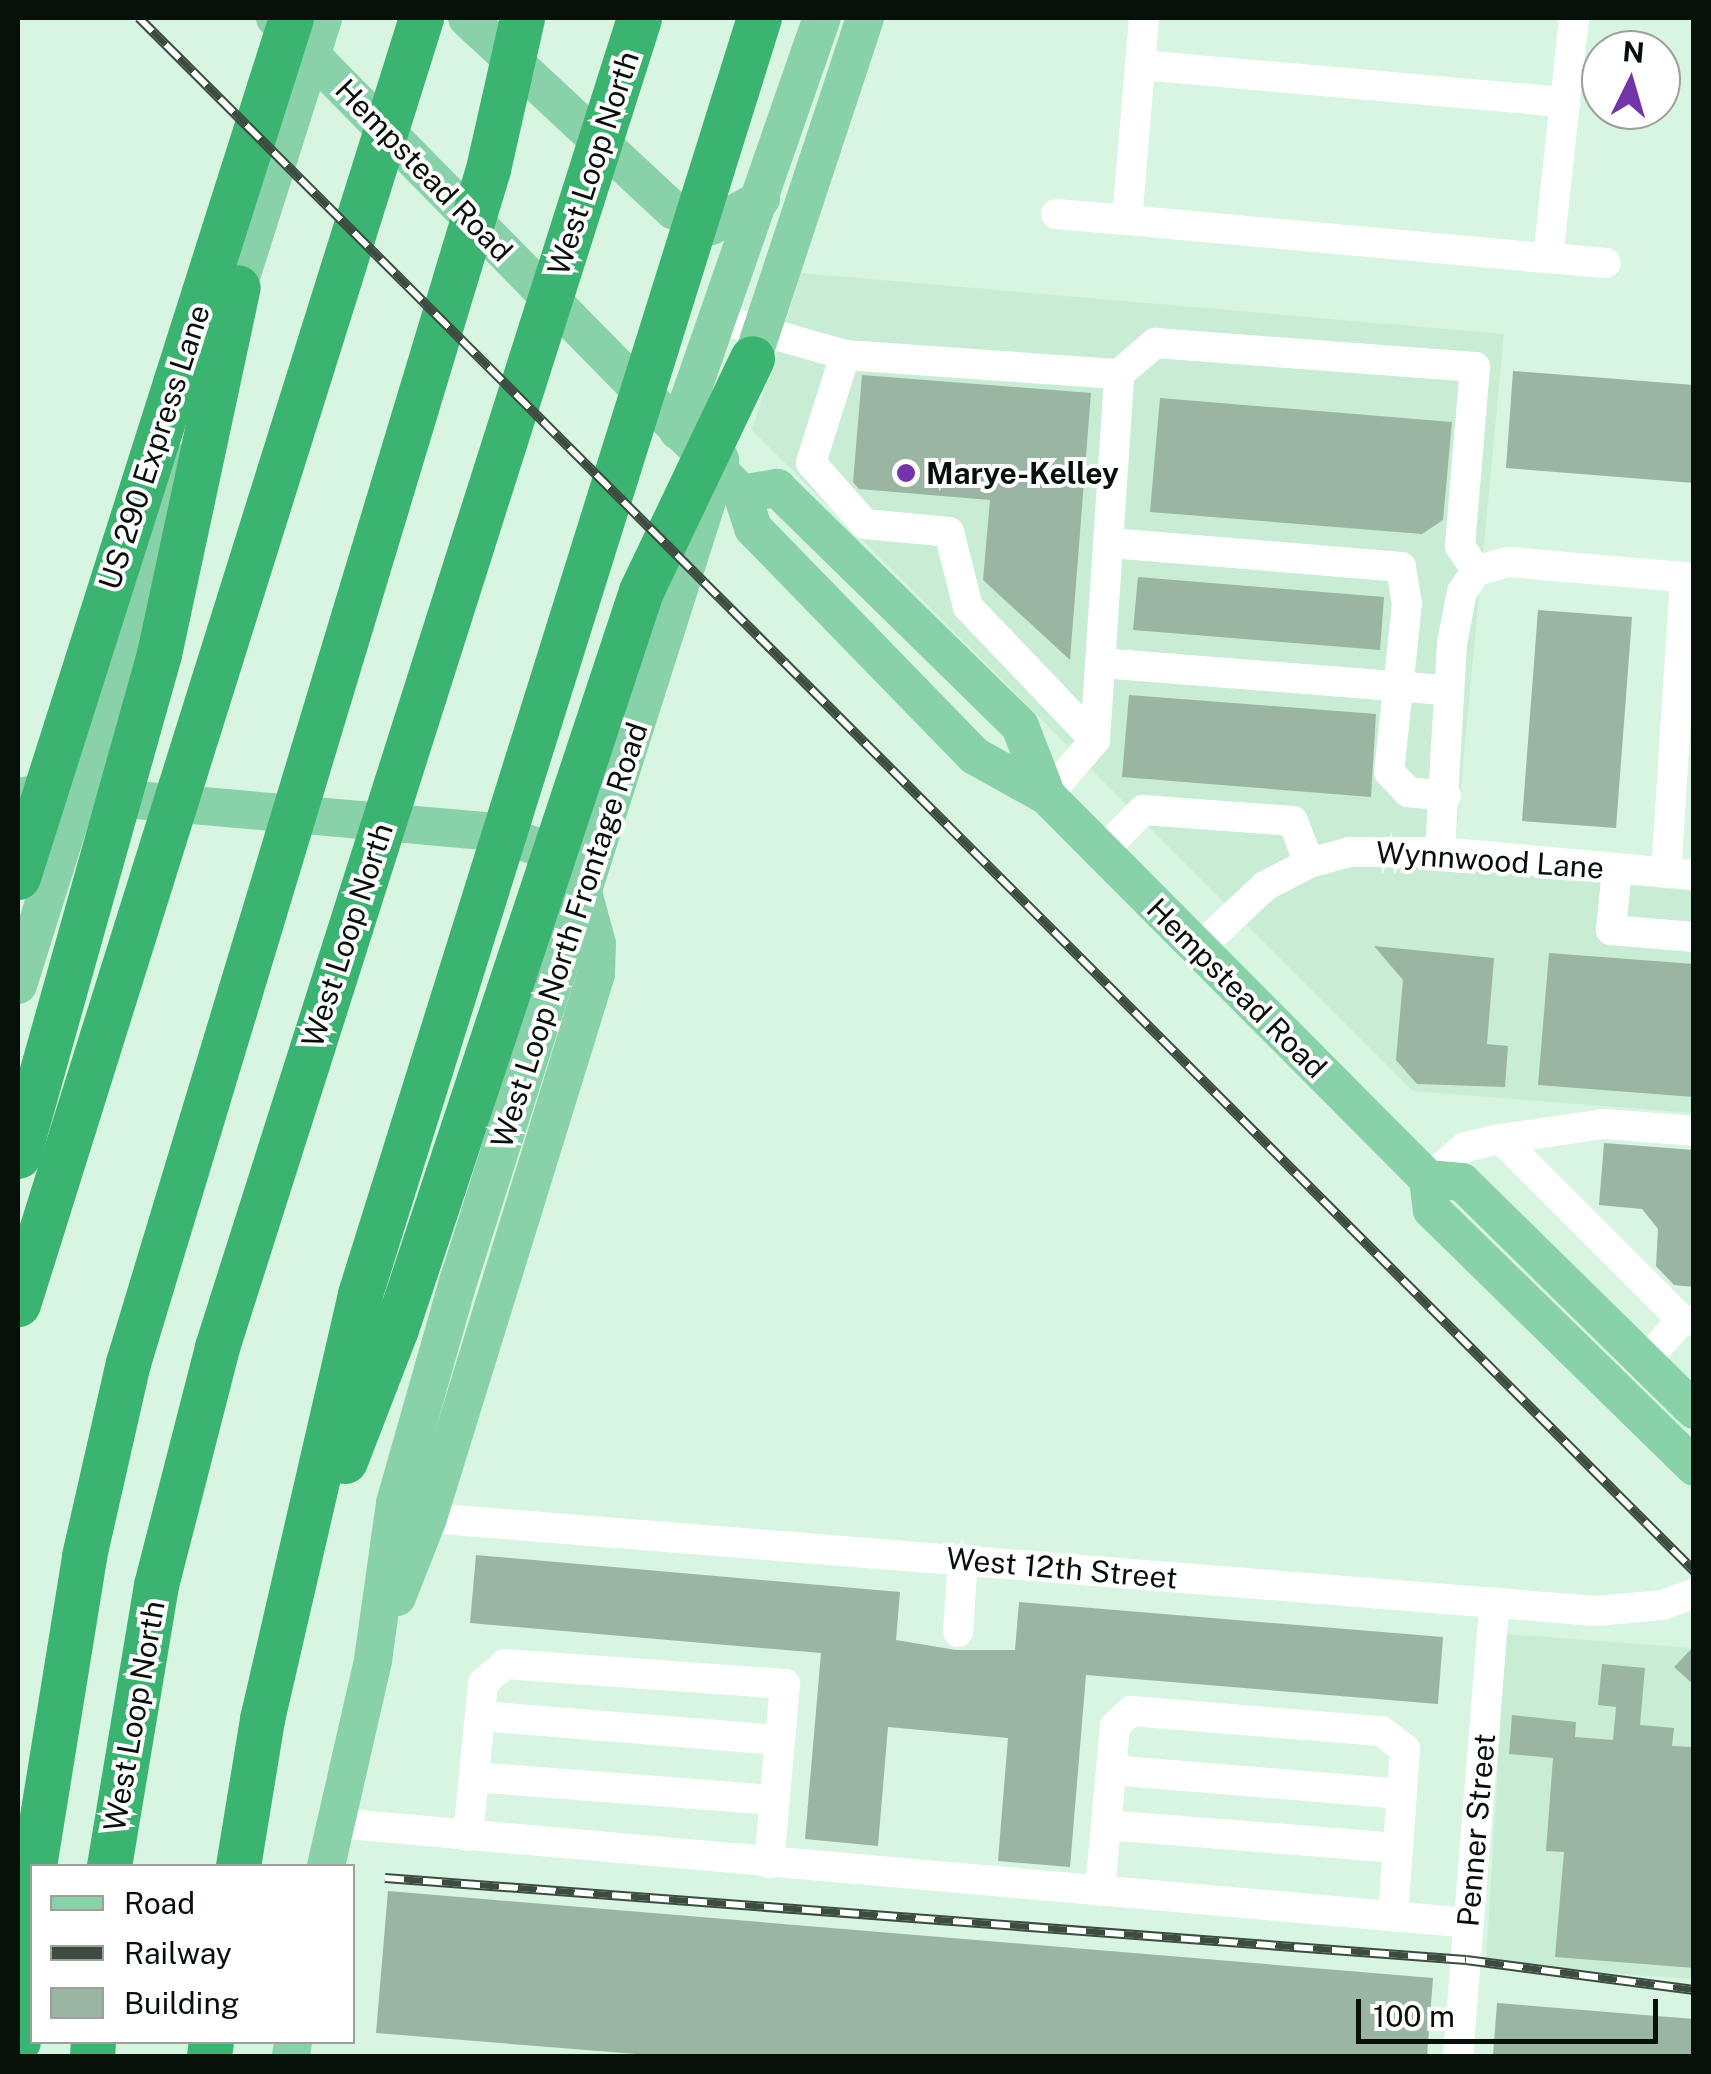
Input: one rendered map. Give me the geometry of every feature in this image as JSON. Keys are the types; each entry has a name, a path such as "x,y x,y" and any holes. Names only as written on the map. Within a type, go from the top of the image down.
{"highway":[{"name":"US 290 Express Lane","path":"34,879 291,18"},
{"path":"18,1304 421,18"},
{"path":"34,1864 84,1556 128,1362 488,170 522,18"},
{"path":"488,170 548,18"},
{"name":"West Loop North","path":"110,1864 164,1550 262,1203 639,18"},
{"path":"238,1864 284,1616 360,1294 760,18"},
{"path":"18,1156 159,654 238,287"},
{"path":"284,1616 396,1329 641,591 752,358"},
{"path":"18,2041 30,1905"}],"main road":[{"name":"Hempstead Road","path":"275,18 742,494 753,528 976,756 1048,796 1428,1179 1432,1210 1694,1467"},
{"path":"18,985 34,879 238,287 324,18"},
{"path":"467,18 673,210 711,226 761,200"},
{"path":"678,432 822,18"},
{"name":"West Loop North Frontage Road","path":"326,1864 373,1660 395,1503 752,358 865,18"},
{"name":"Hempstead Road","path":"742,494 777,488 851,536 937,644 1020,726 1048,796"},
{"path":"18,797 47,792 495,832 538,847 572,875 584,896 597,944 596,974 428,1518 373,1660"},
{"name":"Hempstead Road","path":"1428,1179 1462,1182 1675,1384"}],"street":[{"path":"1127,220 1144,18"},
{"path":"1548,258 1574,18"},
{"path":"1140,65 1565,102"},
{"path":"1056,214 1606,263"},
{"path":"718,319 845,355 1120,374"},
{"path":"1048,796 1095,740 1120,374 1155,342 1474,367 1460,546 1476,571"},
{"path":"845,355 811,463 851,536 949,532 968,607 1095,740"},
{"path":"1110,543 1400,567 1407,604 1389,772 1408,792 1446,796"},
{"path":"1440,852 1446,796 1447,690 1456,612 1476,571 1508,562 1689,578 1680,874"},
{"path":"1407,604 1456,612"},
{"path":"937,644 968,607"},
{"path":"1101,663 1447,690"},
{"path":"1101,852 1143,810 1293,822 1310,863"},
{"name":"Wynnwood Lane","path":"1198,949 1266,886 1310,863 1375,850 1440,852 1680,874"},
{"path":"1617,869 1611,930 1694,937"},
{"path":"1428,1179 1466,1147 1501,1139 1604,1124 1694,1131"},
{"path":"1501,1139 1688,1320 1675,1384"},
{"name":"West 12th Street","path":"428,1518 1494,1604 1638,1610 1694,1593"},
{"path":"958,1632 963,1560"},
{"name":"Penner Street","path":"1458,2056 1494,1604"},
{"path":"468,1836 483,1684 505,1664 785,1684 768,1862"},
{"path":"1100,1891 1115,1726 1131,1711 1381,1731 1405,1749 1393,1917"},
{"path":"480,1716 780,1740"},
{"path":"1111,1770 1402,1794"},
{"path":"474,1777 774,1800"},
{"path":"336,1823 1468,1924"},
{"path":"1106,1825 1398,1848"}],"shaded area":[{"path":"801,273 1504,334 1453,869 1693,891 1693,1113 1413,1091 752,430"},
{"path":"1506,1634 1693,1648 1693,1979 1486,1964"}],"building":[{"path":"1513,371 1694,385 1694,483 1506,468"},
{"path":"862,375 1091,393 1070,660 983,580 990,500 859,489 853,482"},
{"path":"1160,398 1452,422 1443,520 1422,534 1150,512"},
{"path":"1138,577 1384,597 1380,650 1133,630"},
{"path":"1538,610 1632,617 1616,828 1522,821"},
{"path":"1129,695 1376,714 1371,797 1122,777"},
{"path":"1374,946 1494,958 1487,1044 1508,1046 1505,1087 1417,1084 1396,1060 1403,980"},
{"path":"1549,953 1694,964 1694,1097 1538,1085"},
{"path":"1604,1143 1694,1150 1694,1287 1674,1285 1656,1266 1658,1229 1642,1209 1599,1205"},
{"path":"476,1555 900,1592 896,1640 956,1650 1015,1650 1019,1602 1443,1637 1438,1704 1086,1675 1070,1867 998,1861 1008,1738 888,1727 878,1846 805,1839 821,1653 470,1623"},
{"path":"1694,1646 1694,1685 1674,1667"},
{"path":"1602,1664 1645,1668 1640,1725 1674,1728 1672,1746 1694,1747 1694,1968 1555,1957 1564,1852 1546,1851 1553,1758 1509,1754 1512,1715 1576,1722 1575,1737 1613,1740 1616,1707 1598,1705"},
{"path":"388,1891 1433,1978 1427,2056 661,2056 376,2033"},
{"path":"1497,2003 1694,2019 1694,2056 1493,2056"}],"railway":[{"path":"139,18 1694,1571"},
{"path":"385,1878 1466,1960 1694,1990"}],"place":[{"name":"Marye-Kelley","path":"906,473"}]}
